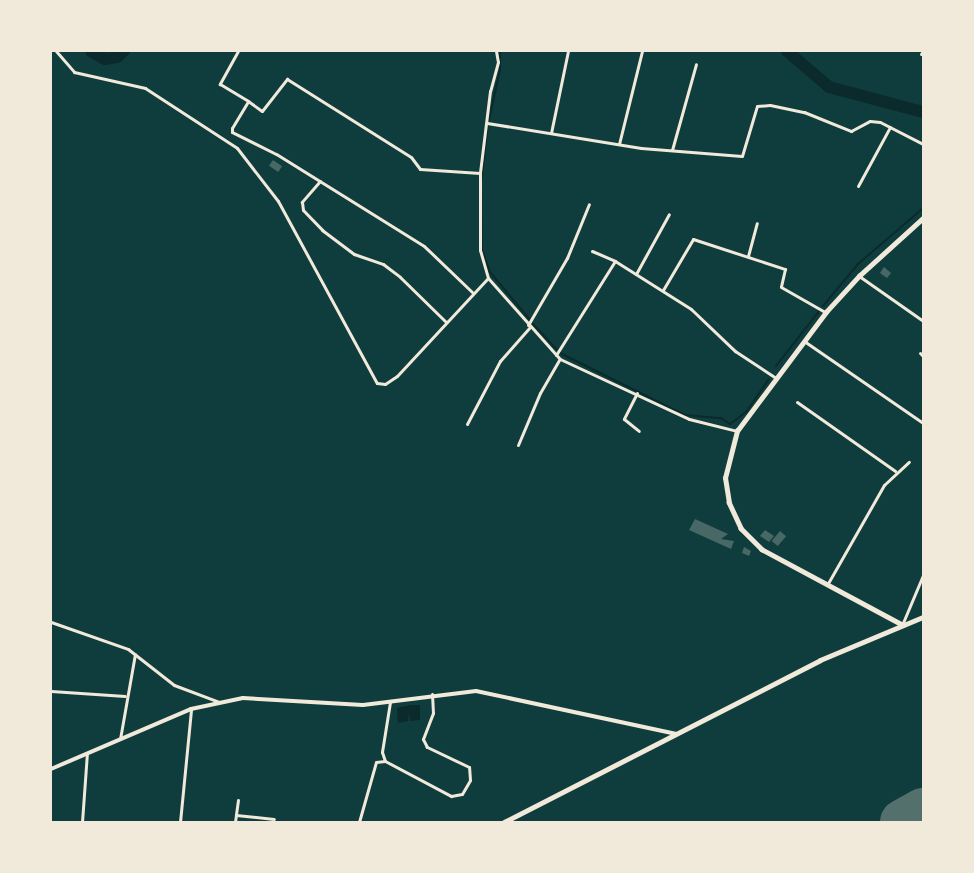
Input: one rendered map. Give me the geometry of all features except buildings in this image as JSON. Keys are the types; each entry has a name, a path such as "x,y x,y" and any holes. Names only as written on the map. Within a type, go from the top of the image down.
{"main road":[{"path":"902,625 783,565 741,529 729,503 725,478 737,431 826,312 859,276 923,218"},
{"path":"504,822 819,660 923,617"}],"street":[{"path":"56,51 74,72 145,88 237,148 278,201 377,383 385,384 397,376 472,292 488,278"},
{"path":"238,51 220,84 262,111 287,79 411,157 420,169 480,173"},
{"path":"496,51 498,62 480,173 480,250 488,278 560,359 689,419 737,431"},
{"path":"551,133 568,51"},
{"path":"619,144 642,51"},
{"path":"672,150 696,64"},
{"path":"248,101 232,132 320,181 424,246 472,292"},
{"path":"487,123 619,144 742,156 757,105 798,110 850,131 870,120 890,127 923,144"},
{"path":"858,186 890,127"},
{"path":"320,181 302,202 303,210 322,230 354,254 383,264 400,277 446,322"},
{"path":"466,424 500,362 529,326 567,258 589,204"},
{"path":"636,274 669,214"},
{"path":"748,256 758,223"},
{"path":"663,290 693,238 785,269 781,287 826,312"},
{"path":"592,250 615,261 691,309 735,351 778,379"},
{"path":"556,355 615,261"},
{"path":"859,276 923,321"},
{"path":"804,341 923,423"},
{"path":"518,445 540,393 560,359"},
{"path":"637,393 624,419 639,430"},
{"path":"797,402 895,471 904,471 909,462"},
{"path":"826,586 858,525 895,471"},
{"path":"902,625 923,575"},
{"path":"51,622 135,654 174,685 219,702"},
{"path":"120,739 125,696 135,654"},
{"path":"51,691 125,696"},
{"path":"51,769 191,709 243,698 363,705 432,694 476,691 677,734"},
{"path":"359,822 376,762 385,761 451,796 462,794 470,780 469,767 427,747 423,739 433,713 432,694"},
{"path":"385,761 382,752 390,700"},
{"path":"180,822 191,709"},
{"path":"82,822 87,753"},
{"path":"235,822 238,800"},
{"path":"236,815 274,819"}],"water":[{"path":"420,705 420,720 410,721 409,712 408,721 398,723 397,708"}],"waterway":[{"path":"91,51 105,59 117,57 124,51"},
{"path":"489,120 500,70 500,51"},
{"path":"787,51 829,87 923,112"},
{"path":"488,124 481,184 482,250 490,272 531,321"},
{"path":"823,306 858,264 923,208"},
{"path":"776,366 820,310"},
{"path":"533,324 557,350"},
{"path":"560,353 685,415 721,418 730,424 746,412 769,379"}],"runway":[{"path":"903,822 923,811"}]}
